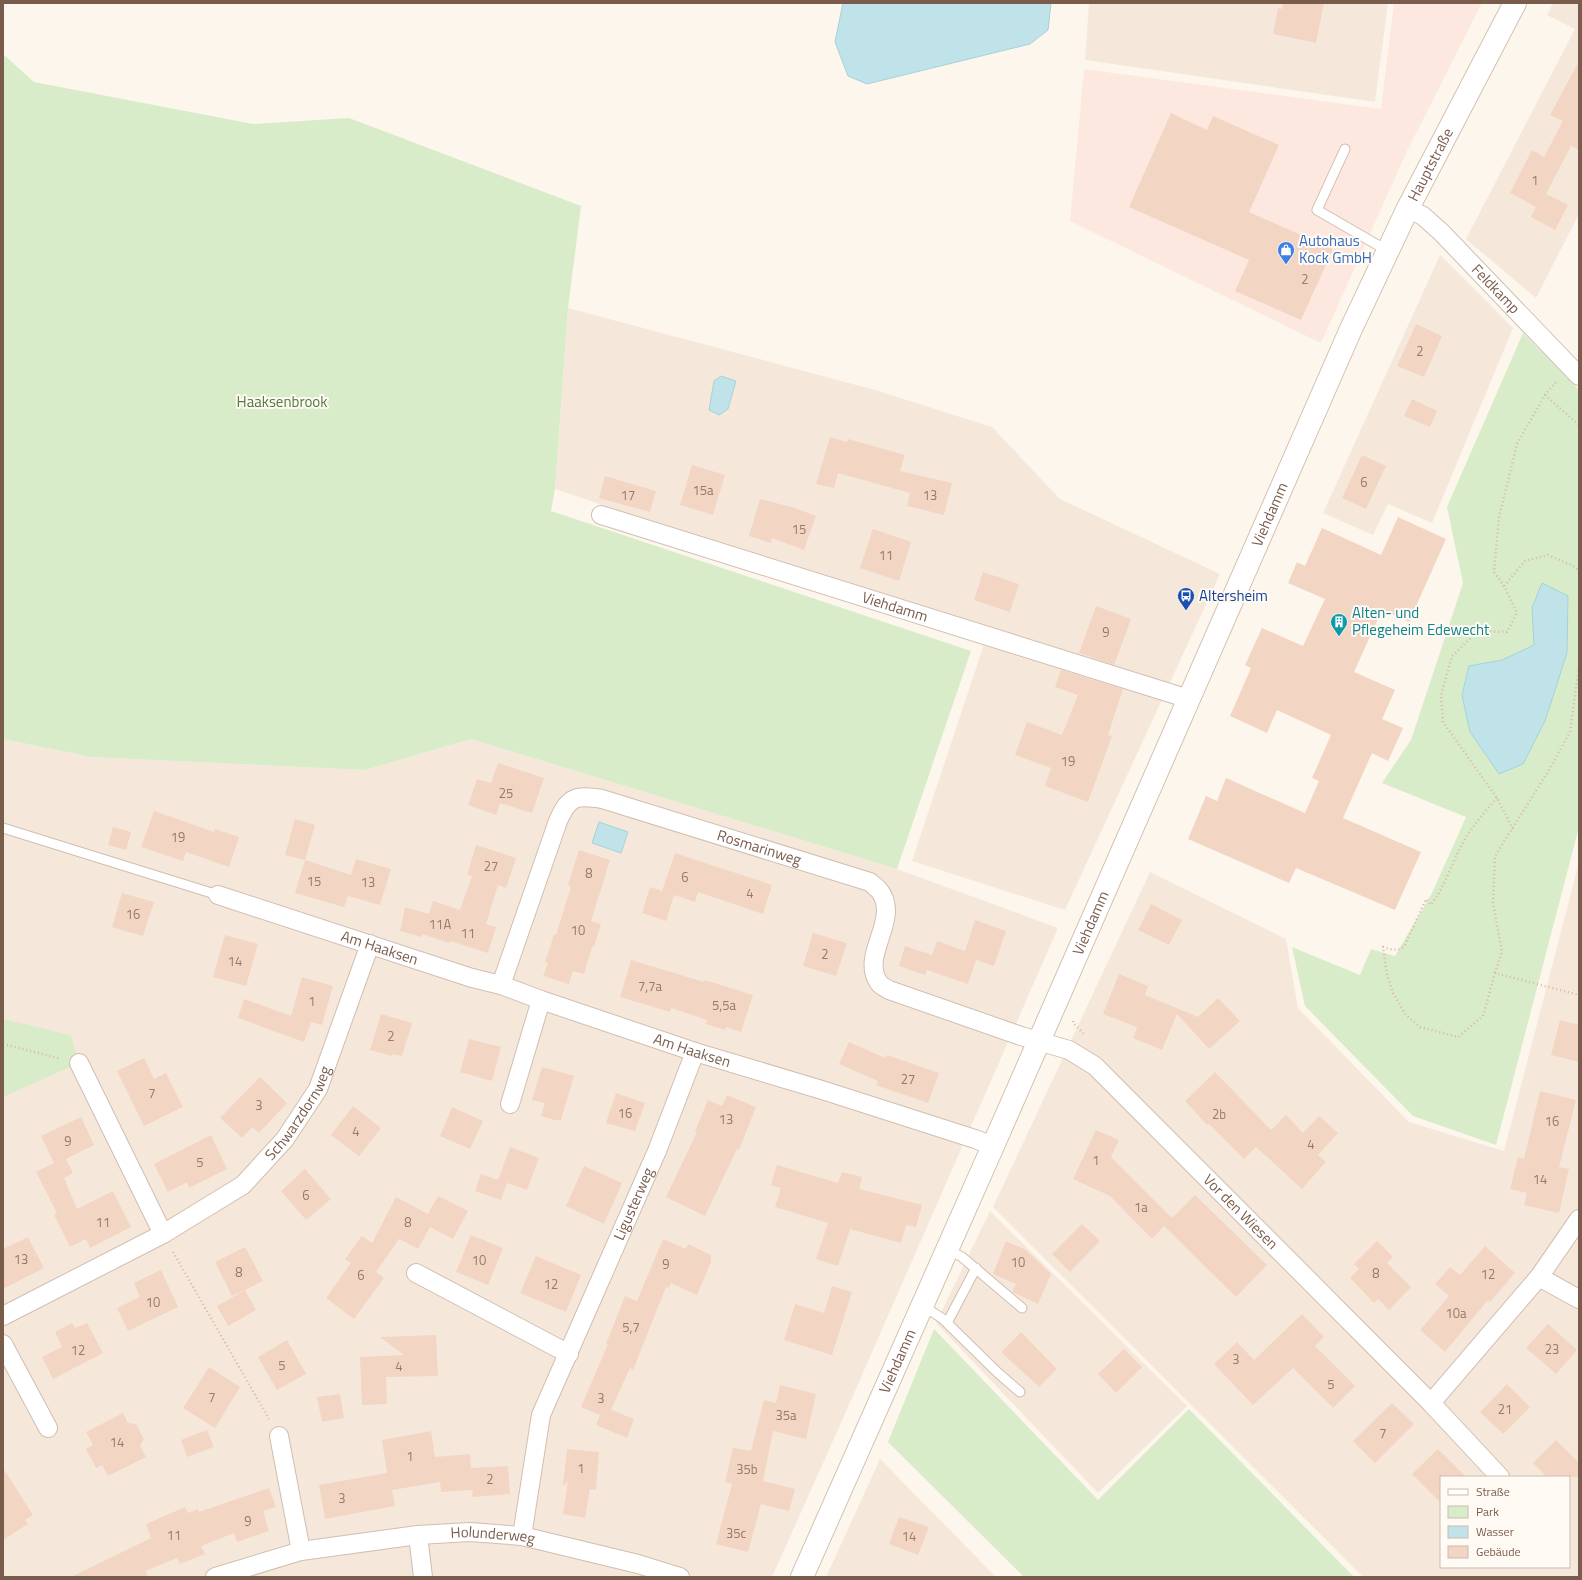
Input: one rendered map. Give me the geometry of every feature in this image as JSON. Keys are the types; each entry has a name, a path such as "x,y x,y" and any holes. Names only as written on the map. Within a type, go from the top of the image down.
{"main road":[{"name":"Hauptstraße","path":"1351,329 1408,208 1515,3"},
{"name":"Viehdamm","path":"802,1577 948,1249 1351,329"}],"street":[{"name":"Feldkamp","path":"1408,208 1422,216 1440,232 1573,370"},
{"name":"Viehdamm","path":"601,514 1189,699"},
{"name":"Rosmarinweg","path":"501,985 558,821 564,808 573,799 587,796 602,799 870,882 880,891 885,904 886,920 875,956 873,971 879,984 889,990 1038,1042"},
{"name":"Am Haaksen","path":"218,894 472,978 501,985 695,1052 975,1138 993,1146"},
{"name":"Schwarzdornweg","path":"3,1316 163,1234 243,1185 285,1139 318,1089 370,944"},
{"path":"510,1104 542,1000"},
{"name":"Vor den Wiesen","path":"1038,1042 1069,1050 1094,1066 1431,1402 1499,1476"},
{"name":"Ligusterweg","path":"522,1536 541,1415 657,1151 695,1052"},
{"path":"79,1063 163,1234"},
{"path":"1431,1402 1539,1277 1579,1219"},
{"path":"416,1273 569,1354"},
{"path":"1539,1277 1579,1299"},
{"path":"3,1344 48,1428"},
{"path":"279,1436 301,1551"},
{"name":"Holunderweg","path":"215,1577 301,1551 418,1535 470,1532 522,1536 638,1564 680,1577"},
{"path":"418,1535 423,1577"}],"lane":[{"path":"1345,149 1317,210 1388,250"},
{"path":"3,828 218,894"},
{"path":"948,1249 962,1256 1022,1308"},
{"path":"947,1323 976,1268"},
{"path":"922,1305 947,1323 997,1372 1020,1392"}],"path":[{"path":"1513,829 1497,798 1443,722 1441,696 1452,656 1478,630 1507,632 1517,613 1504,586 1494,572 1499,517 1517,444 1545,395 1556,383 1573,370"},
{"path":"1545,395 1579,425"},
{"path":"1504,586 1524,561 1548,555 1579,570"},
{"path":"1497,798 1476,822 1460,849 1438,896 1431,905 1426,899 1404,947 1398,950 1390,950 1383,947 1387,975 1393,992 1406,1015 1420,1027 1458,1037 1483,1016 1502,952 1493,903 1495,856 1549,770 1570,732 1579,667"},
{"path":"1495,973 1579,994"},
{"path":"3,1044 79,1063"},
{"path":"163,1234 279,1436"}],"shaded area":[{"path":"1089,3 1388,3 1375,102 1085,60"},
{"path":"1394,3 1482,3 1408,149 1321,343 1070,221 1084,69 1381,109"},
{"path":"1553,3 1579,3 1579,214 1536,298 1466,239 1575,29 1547,15"},
{"path":"1440,255 1513,328 1432,523 1388,504 1373,535 1323,513"},
{"path":"568,308 875,390 992,427 1060,499 1220,574 1065,910 912,861 987,635 555,489"},
{"path":"3,739 91,757 365,770 471,739 897,869 1058,928 772,1577 3,1577"},
{"path":"1579,862 1579,1577 1363,1577 993,1207 1150,872 1286,939 1298,1008 1409,1122 1504,1151"},
{"path":"990,1211 1187,1406 1098,1493 936,1323"},
{"path":"880,1459 996,1577 826,1577"}],"green space":[{"name":"Haaksenbrook","path":"3,54 34,82 253,124 349,118 581,206 568,308 555,489 551,511 971,651 897,869 471,739 365,770 91,757 3,739"},
{"path":"1523,333 1579,390 1579,827 1496,1145 1413,1116 1305,1006 1292,947 1360,975 1371,949 1395,956 1432,893 1466,817 1382,783 1411,740 1463,583 1447,507"},
{"path":"3,1019 71,1035 79,1063 3,1097"},
{"path":"934,1329 1098,1500 1189,1409 1354,1577 1024,1577 888,1442"}],"water":[{"path":"843,3 1051,3 1048,30 1030,44 867,84 848,76 835,42"},
{"path":"721,376 736,381 728,409 719,415 709,410 714,381"},
{"path":"1542,583 1568,596 1567,653 1545,721 1523,764 1499,774 1470,732 1462,695 1469,666 1502,660 1534,645 1532,608"},
{"path":"599,822 628,832 621,853 592,843"}],"building":[{"path":"1283,3 1324,3 1316,43 1273,34 1278,8 1282,9"},
{"path":"1579,61 1579,150 1571,146 1546,194 1568,205 1555,230 1531,217 1536,207 1510,193 1532,150 1544,157 1563,121 1550,115"},
{"path":"1171,113 1207,130 1213,116 1279,145 1249,212 1333,249 1301,320 1235,291 1249,260 1129,207"},
{"path":"1416,324 1442,336 1424,377 1397,366"},
{"path":"1412,399 1437,411 1430,427 1404,416"},
{"path":"830,437 847,442 848,439 905,455 900,471 952,483 944,515 907,506 910,493 838,473 834,488 816,484"},
{"path":"1362,455 1386,466 1366,509 1342,498"},
{"path":"692,465 725,475 713,515 680,505"},
{"path":"605,476 656,491 650,512 599,498"},
{"path":"760,499 795,508 816,516 804,550 772,538 771,543 749,536"},
{"path":"1398,517 1446,539 1409,622 1382,610 1354,672 1395,690 1382,719 1403,728 1388,761 1372,753 1343,818 1421,852 1395,910 1296,868 1289,883 1188,839 1206,796 1217,801 1226,778 1305,813 1319,781 1312,778 1331,735 1277,710 1267,733 1230,716 1251,668 1245,665 1262,628 1303,646 1325,599 1288,583 1297,562 1305,566 1322,528 1381,555"},
{"path":"873,529 911,542 899,581 860,568"},
{"path":"983,572 1019,584 1010,612 974,600"},
{"path":"1096,606 1131,619 1114,665 1079,653"},
{"path":"1061,670 1123,689 1108,735 1112,736 1088,802 1045,786 1051,768 1015,755 1027,722 1062,735 1078,695 1055,687"},
{"path":"498,763 544,778 532,813 500,803 496,815 468,805 477,779 491,783"},
{"path":"154,811 214,832 215,829 239,837 229,867 186,852 183,861 141,847"},
{"path":"295,819 315,825 305,860 285,855"},
{"path":"113,827 131,832 126,850 108,845"},
{"path":"476,845 516,858 506,888 498,885 486,924 496,927 488,953 422,934 421,937 400,931 405,907 429,914 433,901 460,910 472,876 467,875"},
{"path":"579,850 610,860 591,921 601,924 594,947 592,947 584,974 573,971 569,984 543,976 548,963 545,962 554,935 556,935 571,887 568,885"},
{"path":"675,853 772,885 763,914 698,892 695,902 674,895 666,921 642,913 650,887 662,891"},
{"path":"356,859 391,869 380,905 348,896 344,907 295,893 305,860 351,875"},
{"path":"122,893 154,902 143,936 112,927"},
{"path":"1151,904 1182,920 1169,945 1138,930"},
{"path":"975,920 1006,931 994,966 976,960 968,984 927,970 925,975 899,966 905,946 932,955 937,941 965,951"},
{"path":"813,933 847,943 836,976 803,966"},
{"path":"225,935 258,944 246,986 213,977"},
{"path":"631,960 753,995 741,1032 726,1027 725,1030 706,1024 707,1020 671,1008 670,1012 620,997"},
{"path":"1119,974 1148,986 1145,995 1198,1017 1218,998 1240,1021 1209,1049 1177,1014 1162,1050 1133,1038 1137,1027 1103,1014"},
{"path":"302,977 333,986 322,1025 311,1022 304,1042 238,1018 244,999 291,1016"},
{"path":"381,1014 412,1023 402,1056 393,1054 392,1056 370,1050"},
{"path":"1560,1020 1579,1025 1579,1062 1551,1055"},
{"path":"469,1039 501,1047 492,1081 460,1072"},
{"path":"849,1042 885,1058 887,1055 939,1073 928,1103 876,1085 878,1081 839,1064"},
{"path":"144,1058 154,1079 166,1073 183,1107 144,1126 117,1071"},
{"path":"542,1067 574,1076 561,1120 554,1120 541,1116 545,1103 532,1100"},
{"path":"1215,1072 1271,1130 1286,1115 1303,1133 1319,1116 1338,1133 1318,1155 1326,1162 1302,1189 1256,1147 1244,1159 1209,1124 1207,1125 1185,1101"},
{"path":"260,1077 287,1103 259,1133 252,1127 242,1138 220,1118"},
{"path":"1540,1091 1576,1100 1559,1167 1569,1169 1559,1213 1524,1205 1527,1193 1510,1189 1518,1157 1524,1159"},
{"path":"616,1093 645,1103 635,1131 606,1123"},
{"path":"727,1095 756,1107 739,1150 737,1149 705,1216 666,1197 697,1132 695,1131 708,1100 722,1106"},
{"path":"353,1106 381,1128 359,1156 331,1135"},
{"path":"452,1107 483,1121 470,1149 440,1136"},
{"path":"81,1117 94,1145 66,1159 73,1173 64,1178 77,1209 113,1191 131,1227 90,1248 86,1239 70,1247 54,1215 57,1213 36,1172 54,1163 41,1136"},
{"path":"1096,1130 1119,1140 1111,1157 1172,1218 1195,1195 1267,1265 1236,1297 1164,1226 1152,1239 1110,1196 1073,1179"},
{"path":"211,1135 227,1169 189,1188 187,1182 168,1192 154,1164"},
{"path":"510,1147 539,1158 527,1190 507,1183 501,1200 475,1191 481,1174 498,1180"},
{"path":"777,1165 838,1183 842,1172 862,1177 859,1189 922,1205 916,1227 906,1225 901,1243 850,1229 838,1266 816,1259 828,1223 775,1207 781,1188 771,1185"},
{"path":"584,1166 622,1183 604,1224 566,1206"},
{"path":"305,1169 331,1199 306,1220 281,1191"},
{"path":"438,1196 468,1211 453,1239 430,1227 418,1249 399,1239 376,1272 384,1278 354,1319 326,1298 351,1263 345,1259 362,1236 372,1243 396,1197 428,1214"},
{"path":"1082,1224 1100,1241 1070,1272 1052,1254"},
{"path":"471,1235 503,1248 488,1285 456,1272"},
{"path":"28,1237 44,1268 3,1289 3,1249"},
{"path":"663,1239 686,1249 688,1244 711,1255 711,1262 697,1295 671,1283 669,1288 666,1287 633,1370 630,1368 611,1410 634,1419 627,1438 596,1425 600,1415 581,1407 608,1344 606,1344 625,1296 637,1301"},
{"path":"1006,1241 1026,1250 1051,1274 1038,1304 1012,1292 1016,1284 993,1274"},
{"path":"1377,1241 1393,1257 1387,1263 1411,1287 1389,1310 1378,1299 1374,1303 1350,1278 1359,1269 1354,1264"},
{"path":"1485,1246 1515,1273 1490,1302 1488,1300 1445,1352 1420,1330 1449,1296 1435,1284 1450,1267 1460,1275"},
{"path":"245,1247 263,1281 232,1296 215,1262"},
{"path":"536,1256 581,1275 566,1312 520,1293"},
{"path":"161,1270 178,1307 128,1331 117,1308 140,1297 134,1283"},
{"path":"832,1286 852,1292 832,1355 784,1340 795,1304 824,1313"},
{"path":"245,1290 256,1310 228,1326 217,1306"},
{"path":"1302,1314 1324,1337 1315,1346 1355,1386 1333,1408 1293,1368 1253,1405 1214,1364 1237,1342 1254,1360"},
{"path":"72,1323 75,1328 87,1323 103,1353 53,1379 42,1357 62,1347 55,1332"},
{"path":"1548,1324 1577,1350 1556,1374 1526,1348"},
{"path":"1021,1332 1057,1369 1039,1387 1001,1352"},
{"path":"436,1335 438,1376 386,1377 387,1404 362,1405 360,1357 404,1355 380,1337"},
{"path":"287,1340 306,1374 277,1390 258,1357"},
{"path":"1124,1349 1142,1367 1116,1393 1098,1374"},
{"path":"209,1367 240,1387 215,1428 183,1408"},
{"path":"1507,1384 1530,1407 1503,1434 1480,1412"},
{"path":"780,1385 816,1394 806,1439 773,1431 763,1481 795,1489 789,1511 761,1504 748,1552 716,1544 732,1484 725,1482 733,1448 751,1451 764,1400 776,1403"},
{"path":"340,1394 344,1418 322,1422 317,1397"},
{"path":"1392,1403 1414,1424 1375,1463 1353,1441"},
{"path":"123,1413 128,1423 136,1424 144,1439 140,1446 146,1457 108,1476 102,1465 96,1468 86,1449 93,1445 86,1432"},
{"path":"207,1430 214,1447 187,1457 181,1440"},
{"path":"431,1431 435,1457 470,1454 471,1468 508,1466 510,1494 472,1497 473,1490 441,1492 440,1482 392,1490 395,1506 325,1519 319,1485 387,1473 382,1440"},
{"path":"1556,1440 1579,1463 1579,1477 1546,1476 1533,1463"},
{"path":"567,1449 599,1452 596,1490 590,1489 585,1518 563,1514 568,1481 563,1486"},
{"path":"1438,1449 1465,1476 1440,1476 1440,1502 1412,1474"},
{"path":"3,1468 33,1515 25,1520 28,1524 3,1540"},
{"path":"269,1488 276,1507 263,1511 269,1531 237,1542 234,1533 201,1546 205,1554 180,1564 177,1558 145,1571 148,1577 71,1577 151,1538 146,1524 185,1507 188,1513 198,1509 199,1512"},
{"path":"899,1517 929,1527 918,1555 889,1544"}],"place":[{"name":"Autohaus Kock GmbH","path":"1286,265"},
{"name":"Altersheim","path":"1186,611"},
{"name":"Alten- und Pflegeheim Edewecht","path":"1339,637"}]}
